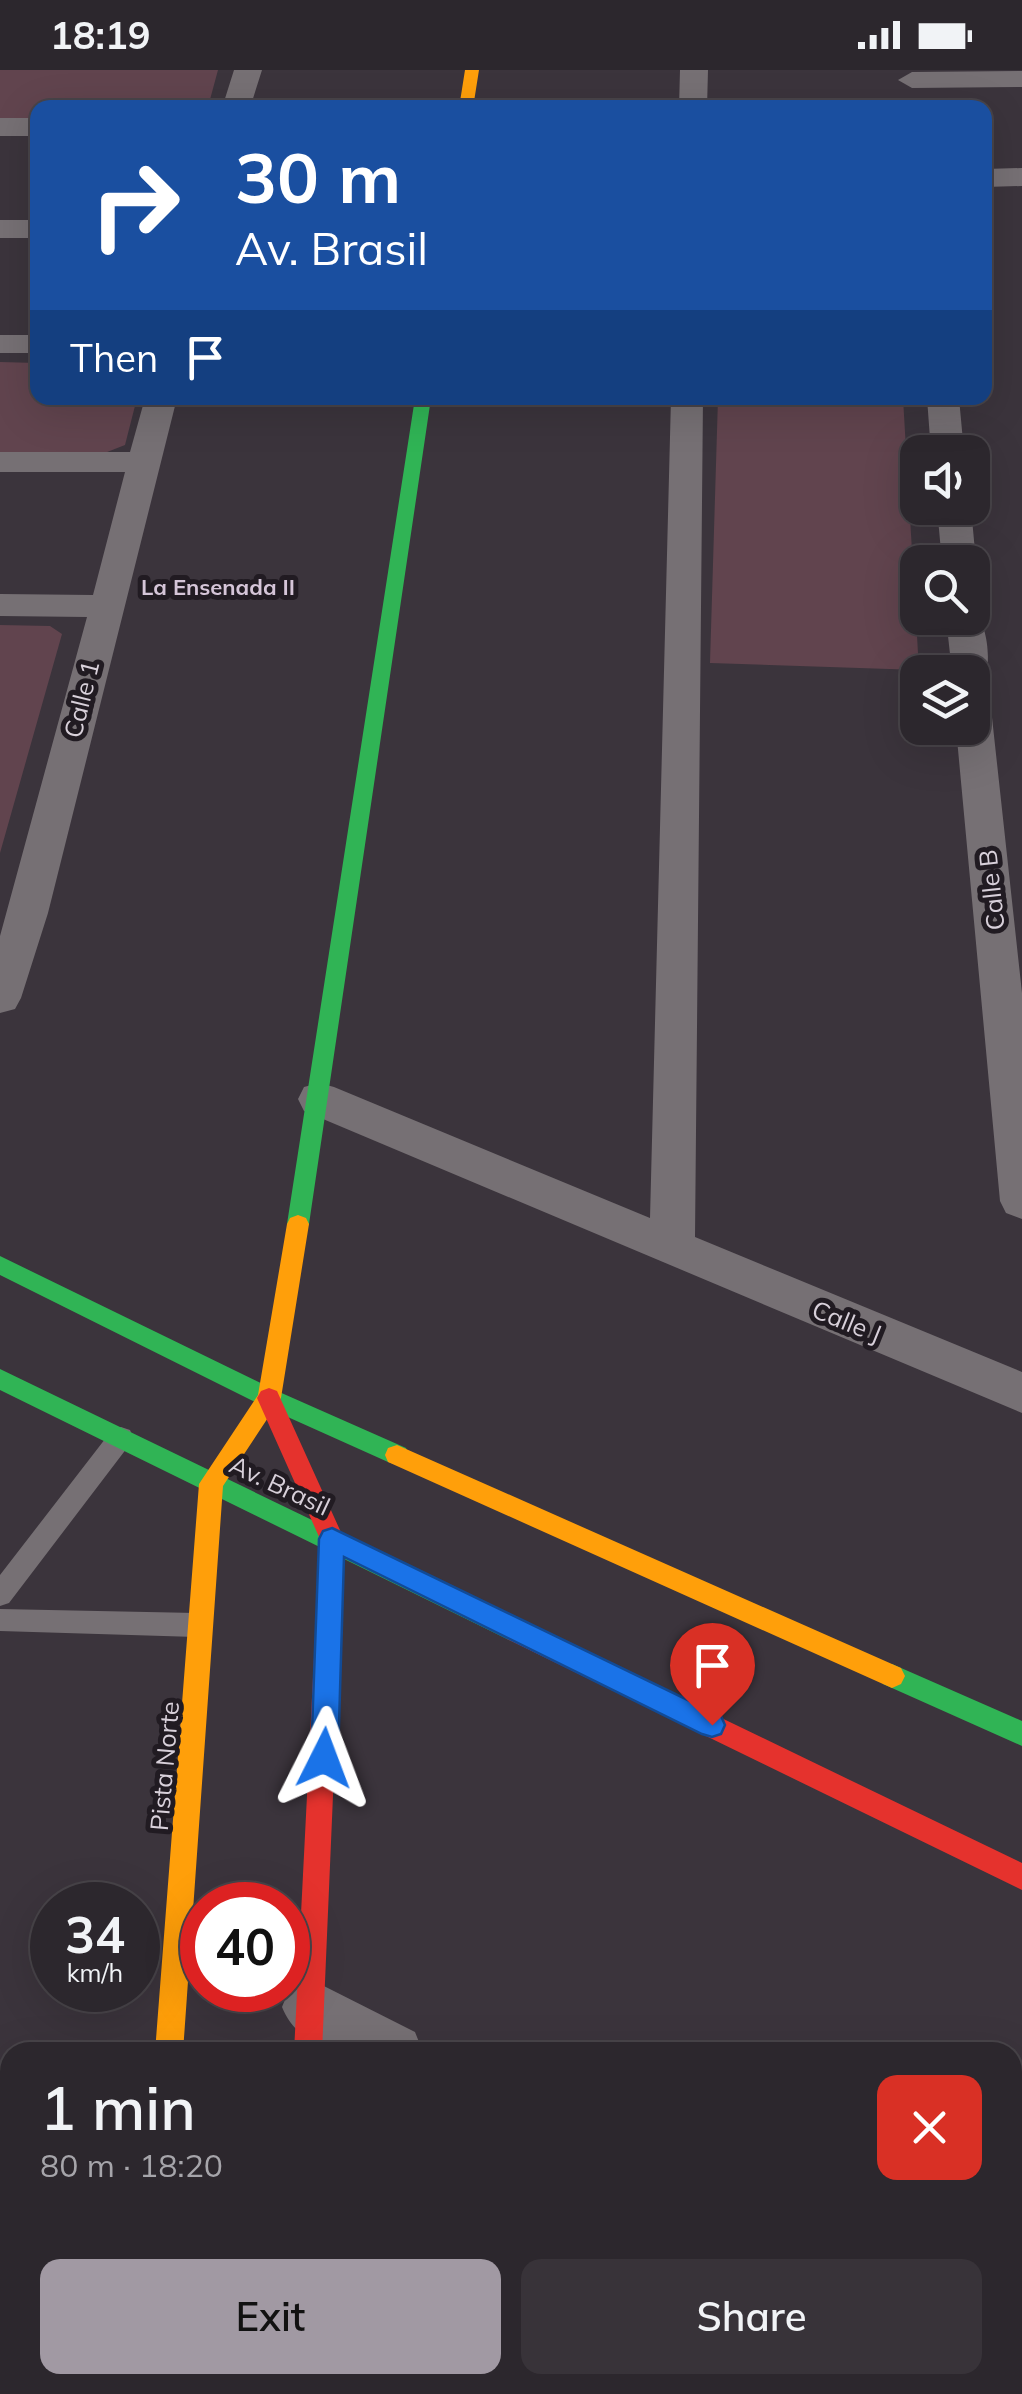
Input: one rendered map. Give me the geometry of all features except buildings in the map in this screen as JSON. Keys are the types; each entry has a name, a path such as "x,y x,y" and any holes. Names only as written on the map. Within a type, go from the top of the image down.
{"street":[{"path":"239,100 248,70"},
{"path":"467,100 472,70"},
{"path":"693,100 694,70"},
{"path":"912,86 969,75 1022,80"},
{"path":"0,127 30,127"},
{"path":"992,178 1022,176"},
{"path":"0,229 30,229"},
{"path":"0,344 30,344"},
{"name":"Calle 1","path":"0,998 14,906 104,606 159,405"},
{"path":"211,1484 268,1398 319,1099 422,405"},
{"path":"672,1249 688,405"},
{"path":"944,405 946,435"},
{"path":"0,462 143,462"},
{"path":"0,605 104,606"},
{"name":"Calle B","path":"976,745 1022,1201"},
{"name":"Calle J","path":"319,1099 1022,1393"},
{"path":"0,1265 268,1398 1022,1734"},
{"name":"Av. Brasil","path":"0,1378 1022,1877"},
{"path":"268,1398 332,1539 309,2030 356,2042"},
{"name":"Pista Norte","path":"170,2042 211,1484"}],"lane":[{"path":"0,1595 121,1437"},
{"path":"0,1620 203,1625"}],"shaded area":[{"path":"0,70 218,70 210,100 30,100 30,122 0,122"},
{"path":"0,362 30,363 30,405 135,405 125,445 102,454 0,453"},
{"path":"718,405 903,405 900,525 910,525 912,545 900,545 900,635 917,635 918,655 900,655 900,669 710,663"},
{"path":"0,625 50,626 62,634 0,853"}],"traffic: fast":[{"path":"298,1224 422,405"},
{"path":"0,1265 269,1398 397,1455"},
{"path":"0,1379 516,1631"},
{"path":"892,1676 1022,1734"}],"traffic: slow":[{"path":"467,100 472,70"},
{"path":"170,2042 211,1484 269,1398 298,1224"},
{"path":"397,1455 892,1676"}],"traffic: jam":[{"path":"269,1398 332,1539 308,2042"},
{"path":"516,1631 1022,1877"}],"district":[{"name":"La Ensenada II","path":"218,587"}],"route":[{"path":"324,1758 332,1539 712,1725"}]}
